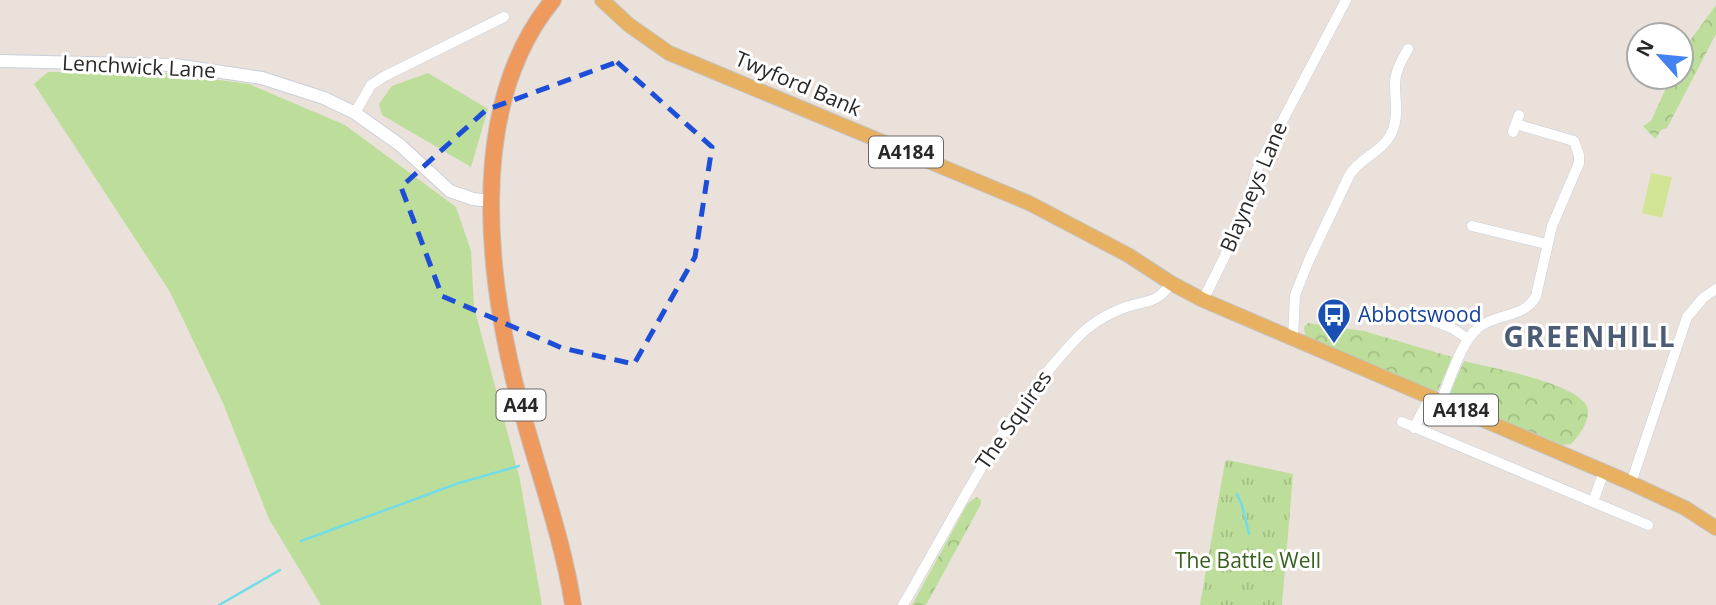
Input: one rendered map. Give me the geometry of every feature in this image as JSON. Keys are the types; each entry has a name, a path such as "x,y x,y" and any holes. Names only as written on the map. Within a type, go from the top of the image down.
{"highway":[{"name":"A44","path":"537,0 535,22 503,103 495,147 491,201 492,238 497,290 509,359 554,521 573,605"},
{"name":"A44","path":"535,22 553,0"}],"main road":[{"name":"Twyford Bank","path":"607,2 629,25 669,53 1029,203 1128,255 1203,300"},
{"name":"A4184","path":"1203,300 1604,471 1685,508 1716,528"}],"street":[{"name":"Blayneys Lane","path":"1203,300 1237,234 1256,171 1346,0"},
{"path":"355,114 372,86 385,76 505,17"},
{"path":"1293,338 1293,312 1300,280 1350,174 1386,142 1393,130 1397,72 1408,48"},
{"name":"Lenchwick Lane","path":"0,61 175,65 230,71 294,87 355,114 400,145 450,191 461,196 491,201"},
{"path":"1516,124 1574,141 1584,135"},
{"path":"1414,428 1436,399 1468,339 1479,327 1532,304 1540,279 1546,244 1579,163 1574,141"},
{"path":"1472,225 1546,244"},
{"name":"The Squires","path":"903,605 977,474 1046,373 1082,332 1100,318 1128,306 1152,301 1161,296 1171,283"},
{"path":"1631,483 1687,317 1703,298 1716,289"},
{"path":"1429,318 1468,339"},
{"path":"1402,422 1648,525"},
{"path":"1593,502 1604,471"}],"highlighted area":[{"path":"617,62 712,147 695,257 634,364 562,348 442,296 401,187 486,110"}],"green space":[{"path":"1716,5 1716,34 1695,74 1695,34"},
{"path":"48,72 168,73 249,84 345,125 456,207 471,251 474,307 520,480 542,605 321,605 269,519 223,403 170,292 34,84"},
{"path":"428,73 488,109 471,167 382,115 379,104 392,86"},
{"path":"1665,91 1686,91 1667,128 1661,130 1655,139 1643,126 1651,121"},
{"path":"1651,173 1672,177 1662,218 1642,213"},
{"path":"1308,323 1364,331 1452,357 1437,393 1312,340 1305,335 1304,327"},
{"path":"1464,361 1534,378 1571,392 1583,401 1588,410 1583,429 1571,444 1563,445 1448,398"},
{"name":"The Battle Well","path":"1228,460 1293,474 1282,605 1200,605 1225,462"},
{"path":"977,497 981,504 926,605 912,605 968,503"}],"waterway":[{"path":"301,541 459,483 519,466"},
{"path":"1237,494 1249,534"},
{"path":"219,605 280,570"}],"place":[{"name":"Abbotswood","path":"1334,345"}],"district":[{"name":"GREENHILL","path":"1590,337"}]}
